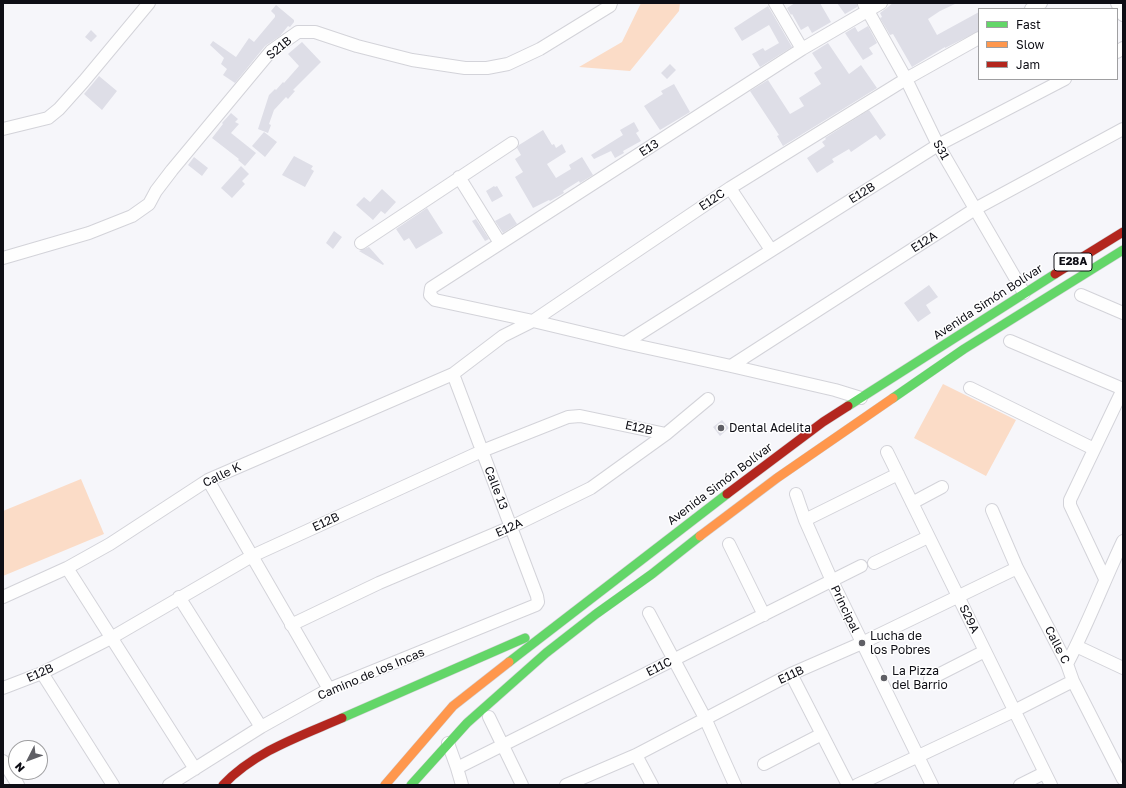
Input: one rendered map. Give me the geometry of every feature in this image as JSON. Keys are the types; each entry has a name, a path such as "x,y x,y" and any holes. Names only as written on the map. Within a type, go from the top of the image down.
{"highway":[{"name":"Avenida Simón Bolívar","path":"385,785 453,706 556,625 817,426 1024,293 1123,232"},
{"path":"411,785 467,723 546,653 596,614 652,574 777,478 964,349 1123,250"},
{"path":"223,785 239,769 256,757 276,747 556,625"}],"street":[{"path":"3,129 48,118 59,110 148,3"},
{"name":"S21B","path":"3,258 89,233 132,216 148,204 172,170 271,51 298,32 315,32 357,46 412,60 465,68 487,68 508,64 540,49 604,9 611,3"},
{"path":"775,3 802,49"},
{"name":"E13","path":"533,321 435,300 430,295 431,288 866,7 881,3"},
{"path":"1033,8 1042,3"},
{"path":"1117,3 1123,15"},
{"name":"S31","path":"866,7 906,79 938,145 1024,293"},
{"name":"E12C","path":"453,374 503,336 533,321 730,188 906,79 978,39"},
{"name":"E12B","path":"625,343 938,145 1062,80"},
{"name":"E12A","path":"731,366 975,209 1123,129"},
{"path":"361,243 512,143"},
{"path":"459,177 500,243"},
{"path":"730,188 771,250"},
{"path":"1081,295 1123,313"},
{"path":"533,321 835,390 861,398"},
{"path":"1010,341 1123,389 1070,500 1070,505 1105,579"},
{"name":"Calle 13","path":"453,374 538,602"},
{"name":"Calle K","path":"3,597 67,568 123,537 208,480 453,374"},
{"path":"970,388 1094,449"},
{"name":"E12A","path":"291,625 379,583 511,527 591,488 666,434 708,399"},
{"name":"E12B","path":"3,688 42,673 111,638 179,597 252,556 482,451 568,417 580,416 666,434"},
{"name":"S29A","path":"887,452 1051,785"},
{"path":"805,520 898,474"},
{"path":"208,480 328,689"},
{"path":"912,503 942,487"},
{"name":"Principal","path":"796,494 805,520 832,581 932,785"},
{"name":"Calle C","path":"992,510 1017,568 1067,664 1073,680 1123,779"},
{"path":"874,563 928,536"},
{"path":"1067,664 1123,541"},
{"path":"729,544 764,615"},
{"name":"E11C","path":"458,768 861,566"},
{"path":"67,568 195,770"},
{"name":"E11B","path":"573,784 636,755 704,718 791,674 862,643 1017,568"},
{"path":"179,597 261,727"},
{"name":"Camino de los Incas","path":"169,785 261,727 328,689 536,605 538,602"},
{"path":"649,613 704,718 735,785"},
{"path":"1076,646 1123,668"},
{"path":"930,679 985,651"},
{"path":"42,673 112,785"},
{"path":"791,674 848,785"},
{"path":"857,785 1014,711 1073,680"},
{"path":"489,717 522,785"},
{"path":"764,764 822,734"},
{"path":"444,747 458,768 462,785"},
{"path":"636,755 652,785"},
{"path":"3,761 18,785"},
{"path":"1020,785 1044,772"}],"shaded area":[{"path":"641,3 680,3 679,11 630,71 579,67 622,42"},
{"path":"943,384 1016,420 986,476 914,438"},
{"path":"81,479 104,534 3,576 3,511"}],"building":[{"path":"795,3 820,3 831,22 812,33 808,26 801,30 787,8"},
{"path":"837,3 857,3 857,7 845,14"},
{"path":"893,3 957,3 940,11 928,19 937,35 978,13 978,32 945,47 912,67 893,34 890,35 880,18 882,17 880,13"},
{"path":"276,5 294,20 294,22 290,27 288,26 280,36 265,46 235,83 223,75 227,69 221,64 224,58 210,45 213,41 236,57 249,38 254,42 275,17 271,11"},
{"path":"768,6 792,47 760,67 752,54 763,48 765,51 779,43 769,25 742,41 734,28"},
{"path":"868,26 877,43 869,48 873,54 863,60 845,33 855,27 858,32"},
{"path":"91,30 97,36 91,42 85,37"},
{"path":"302,42 321,62 293,90 295,91 288,99 286,97 274,110 269,124 271,125 268,133 258,129 269,95 283,82 284,83 299,66 288,54"},
{"path":"828,43 849,74 861,65 877,88 783,146 777,136 779,135 750,91 768,80 790,114 804,106 799,98 821,84 814,73 822,68 812,53"},
{"path":"670,64 676,70 667,79 661,73"},
{"path":"99,76 117,91 102,110 84,94"},
{"path":"674,84 690,112 660,130 644,106 663,94 661,91"},
{"path":"869,110 886,135 880,140 876,135 851,152 849,149 832,159 834,162 817,173 807,158 825,146 822,142 826,139 825,138"},
{"path":"231,113 238,119 235,122 239,124 231,133 256,153 245,166 238,160 239,159 212,138"},
{"path":"634,122 639,131 636,133 641,141 623,151 624,153 615,158 611,151 594,159 591,155 623,135 620,130"},
{"path":"543,130 552,145 554,144 556,148 562,144 566,152 547,164 556,178 571,169 569,165 582,157 593,175 580,183 579,181 563,191 564,193 550,201 549,200 533,208 515,177 523,172 515,159 521,155 517,148 519,145"},
{"path":"264,132 277,142 265,157 252,146"},
{"path":"294,156 313,166 311,169 314,171 305,187 282,175"},
{"path":"194,157 208,168 202,176 188,165"},
{"path":"241,166 249,174 242,181 245,184 232,198 221,188"},
{"path":"494,186 497,186 503,196 492,202 486,191"},
{"path":"382,189 396,202 385,214 381,211 373,220 356,205 364,197 370,202"},
{"path":"427,208 443,233 416,249 409,238 404,241 396,229"},
{"path":"510,213 517,224 503,233 495,221"},
{"path":"476,219 489,239 485,241 472,221"},
{"path":"334,231 342,237 333,249 326,243"},
{"path":"369,247 384,264 383,265 359,251"},
{"path":"929,285 938,297 926,305 931,313 918,322 904,303"},
{"name":"Dental Adelita","path":"722,420 729,428 720,436 713,427"}],"traffic: fast":[{"path":"893,398 964,349 1123,250"},
{"path":"848,406 1055,274"},
{"path":"509,662 727,494"},
{"path":"411,785 467,723 546,653 596,614 652,574 700,536"},
{"path":"342,718 525,638"}],"traffic: slow":[{"path":"700,536 777,478 893,398"},
{"path":"385,785 453,706 509,662"}],"traffic: jam":[{"path":"1055,274 1123,232"},
{"path":"727,494 823,422 848,406"},
{"path":"223,785 249,763 264,754 295,738 342,718"}],"place":[{"name":"Dental Adelita","path":"721,428"},
{"name":"Lucha de los Pobres","path":"862,643"},
{"name":"La Pizza del Barrio","path":"884,678"}]}
